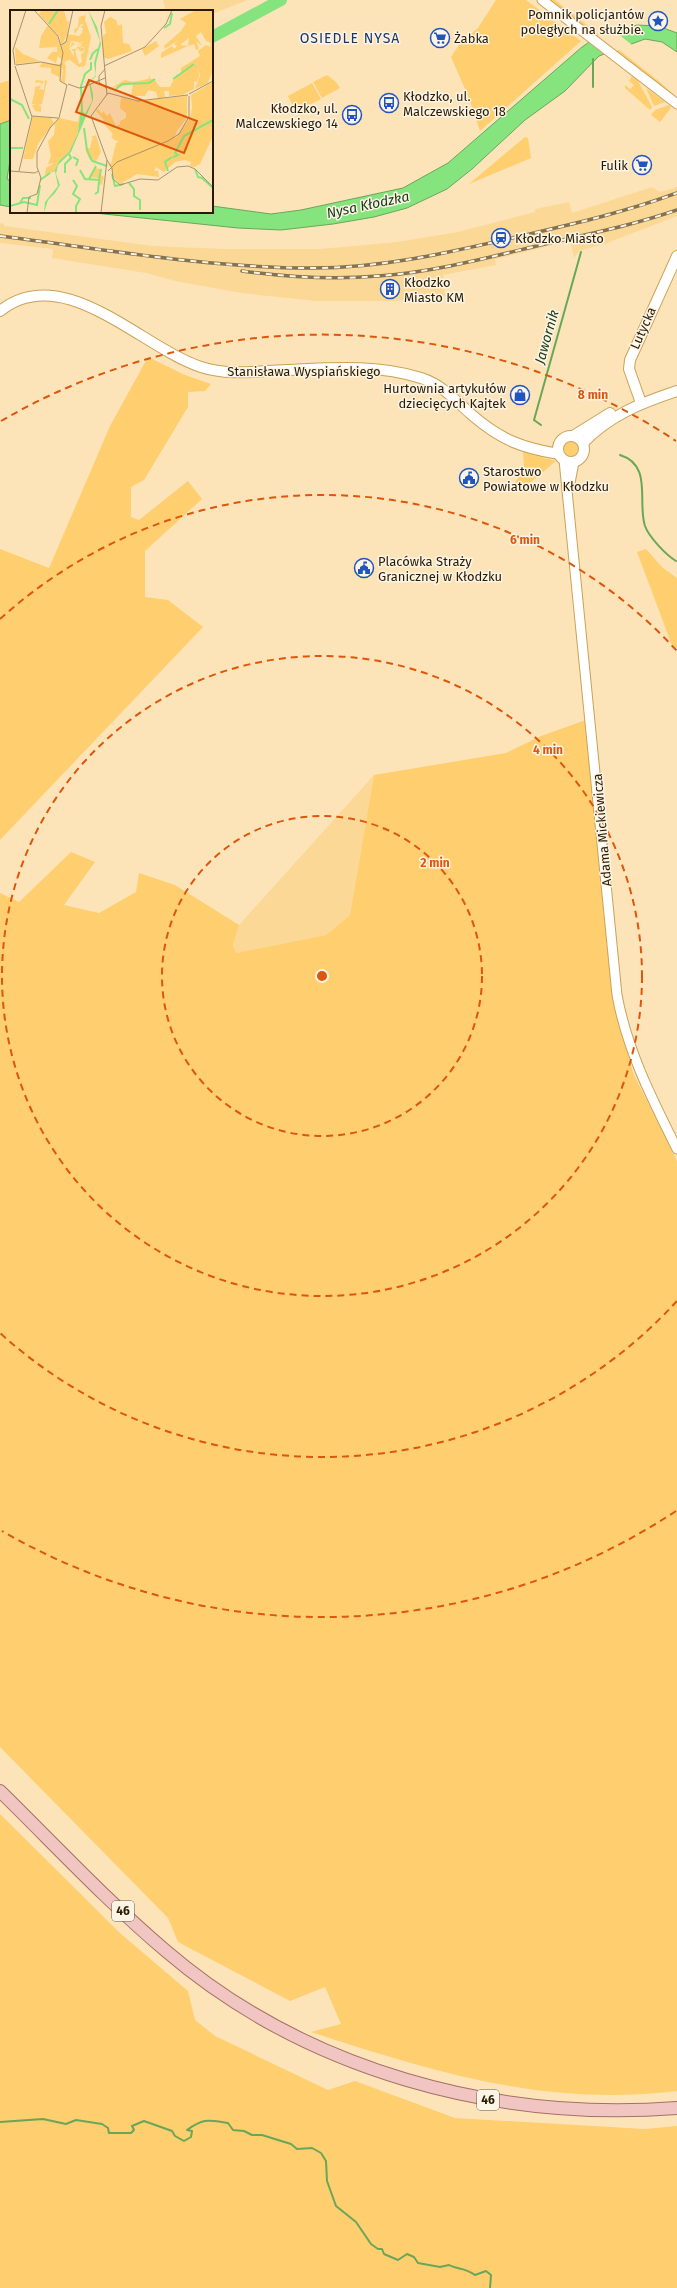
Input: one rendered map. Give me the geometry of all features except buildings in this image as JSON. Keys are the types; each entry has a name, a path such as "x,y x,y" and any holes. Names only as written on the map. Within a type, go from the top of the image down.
{"main road":[{"name":"Lutycka","path":"636,405 629,369 630,360 677,256"},
{"name":"Stanisława Wyspiańskiego","path":"0,311 19,302 36,297 65,298 97,310 172,355 202,368 224,372 346,368 387,371 412,375 437,385 484,424 511,441 527,449 566,458"},
{"path":"573,436 578,438 583,443 583,455 566,458 560,442 566,437 573,436 607,414 677,391"},
{"path":"583,443 604,424 636,405"},
{"name":"Stanisława Wyspiańskiego","path":"511,441 543,445 560,442"},
{"name":"46","path":"0,1791 167,1952 216,1988 259,2016 309,2042 379,2071 479,2099 546,2108 588,2111 638,2111 677,2108"}],"street":[{"path":"542,0 677,104"},
{"name":"Adama Mickiewicza","path":"566,458 568,500 617,995 625,1031 633,1055 677,1149"}],"shaded area":[{"path":"163,0 248,0 213,14 213,10 166,10"},
{"path":"496,0 526,0 581,41 480,131 469,98 451,57 461,42 478,28"},
{"path":"549,0 555,0 660,82 677,98"},
{"path":"327,75 336,82 340,88 322,98 313,82"},
{"path":"632,76 638,81 652,107 650,110 625,88 625,85 630,89 634,85 629,81"},
{"path":"10,80 10,120 0,124 0,83"},
{"path":"312,83 321,99 296,112 288,96"},
{"path":"646,88 665,102 654,106"},
{"path":"669,105 671,108 660,122 651,115 655,110"},
{"path":"525,137 528,138 531,158 469,184"},
{"path":"652,187 660,192 677,187 677,216 607,243 579,251 574,258 570,241 495,259 496,265 443,275 445,296 395,301 316,301 241,293 175,281 146,273 52,258 53,249 0,243 0,223 4,224 4,226 153,246 224,249 318,249 343,247 397,242 458,232 535,212 535,209 569,202 572,213"},
{"path":"148,357 185,375 211,384 205,391 188,392 188,407 144,480 131,487 131,517 139,520 188,481 202,499 145,551 145,597 168,600 203,627 0,840 0,549 49,568 110,426"},
{"path":"568,442 574,442 578,446 578,452 574,456 568,456 564,452 564,446"},
{"path":"523,452 556,461 520,491 513,486 524,468"},
{"path":"646,549 663,568 677,578 677,648 673,648 637,552"},
{"path":"586,720 622,1032 633,1073 677,1161 677,2091 629,2095 582,2094 536,2090 491,2082 401,2060 311,2032 341,2024 325,1987 290,2001 178,1942 168,1918 0,1747 0,893 19,902 71,852 95,862 64,905 99,913 136,892 139,873 175,885 239,925 233,945 236,953 326,935 350,915 374,775 506,753 541,736"},
{"path":"374,775 350,915 326,935 236,953 233,945 239,925"},
{"path":"0,1814 121,1934 188,1991 195,2020 215,2036 328,2090 355,2081 455,2118 645,2129 677,2126 677,2288 0,2288"}],"water":[{"name":"Nysa Kłodzka","path":"637,25 658,26 677,33 677,52 662,42 645,39 599,56 565,91 525,120 472,169 447,189 407,208 374,217 333,224 281,230 238,228 95,213 213,213 213,206 271,214 301,210 403,188 448,163 582,47 595,38"},
{"path":"10,120 10,160 7,179 10,180 10,207 0,205 0,124"}],"pier":[{"path":"612,29 632,45 605,55 587,41"}],"waterway":[{"path":"213,36 281,0"},
{"name":"Jawornik","path":"593,59 593,87"},
{"name":"Jawornik","path":"541,425 534,420 581,252"},
{"name":"Jawornik","path":"620,455 630,460 637,467 642,485 643,516 647,530 658,545 676,561"},
{"path":"0,2122 43,2119 66,2124 76,2120 102,2124 108,2128 109,2133 131,2133 134,2130 132,2126 144,2121 172,2131 175,2136 184,2141 191,2137 192,2131 187,2130 198,2123 211,2121 228,2123 233,2130 244,2131 252,2135 262,2135 291,2144 297,2149 312,2148 321,2153 326,2161 327,2181 336,2206 356,2222 371,2244 378,2249 382,2249 384,2254 398,2260 407,2254 414,2257 418,2263 440,2267 449,2265 468,2271 475,2275 486,2271 491,2275 490,2288"}],"railway":[{"path":"0,236 156,257 234,265 313,268 339,267 392,262 469,248 599,217 677,193"},
{"path":"242,271 327,278 399,274 441,268 483,259 611,229 677,210"}],"place":[{"name":"Pomnik policjantów poległych na służbie.","path":"658,21"},
{"name":"Żabka","path":"440,38"},
{"name":"Kłodzko, ul. Malczewskiego 18","path":"389,103"},
{"name":"Kłodzko, ul. Malczewskiego 14","path":"352,115"},
{"name":"Fulik","path":"642,165"},
{"name":"Kłodzko Miasto","path":"501,238"},
{"name":"Kłodzko Miasto KM","path":"390,289"},
{"name":"Hurtownia artykułów dziecięcych Kajtek","path":"520,395"},
{"name":"Starostwo Powiatowe w Kłodzku","path":"469,478"},
{"name":"Placówka Straży Granicznej w Kłodzku","path":"364,568"}],"district":[{"name":"OSIEDLE NYSA","path":"350,38"}]}
